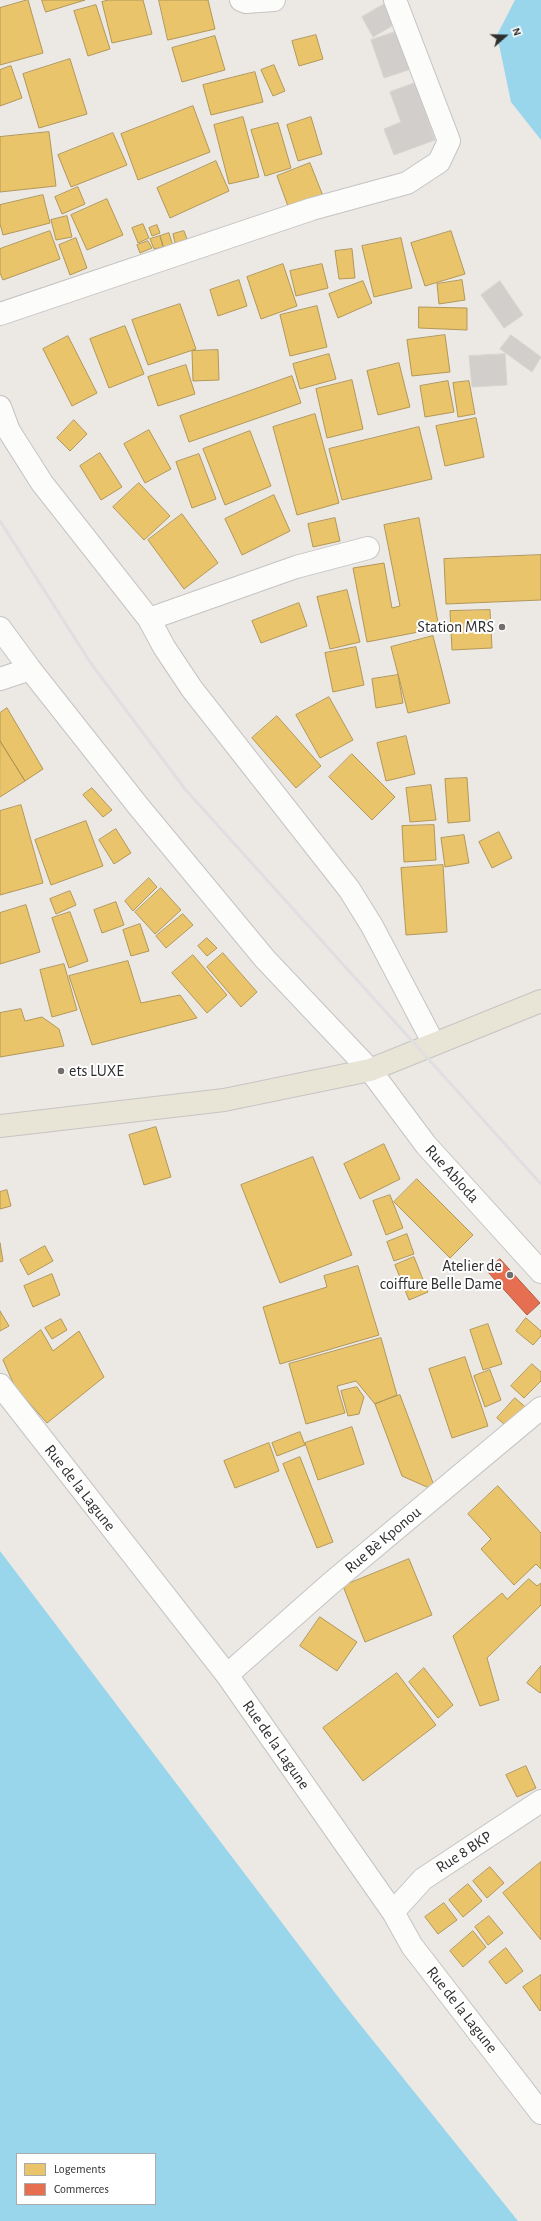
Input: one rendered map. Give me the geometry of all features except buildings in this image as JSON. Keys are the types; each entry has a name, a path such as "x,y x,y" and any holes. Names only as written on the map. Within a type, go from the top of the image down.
{"main road":[{"path":"0,1126 224,1100 370,1070 541,1001"}],"street":[{"path":"241,0 246,2 274,0"},
{"path":"0,314 312,209 408,183 439,162 449,142 395,0"},
{"path":"0,407 9,431 42,483 149,619 164,648 192,688 349,889 372,926 434,1044"},
{"path":"149,619 296,567 368,548"},
{"name":"Rue Abloda","path":"0,628 30,669 139,807 266,959 370,1070 426,1145 541,1272"},
{"path":"0,679 30,669"},
{"name":"Rue de la Lagune","path":"0,1386 227,1675 393,1912 412,1946 541,2113"},
{"name":"Rue Bè Kponou","path":"227,1675 330,1584 541,1408"},
{"name":"Rue 8 BKP","path":"393,1912 424,1879 541,1801"}],"water":[{"path":"515,0 541,0 541,140 511,102 497,35"},
{"path":"0,1551 342,2002 518,2221 0,2221"}],"railway":[{"path":"0,521 90,662 185,789 541,1184"}],"place":[{"name":"Station MRS","path":"502,627"},
{"name":"ets LUXE","path":"61,1071"},
{"name":"Atelier de coiffure Belle Dame","path":"510,1275"}]}
